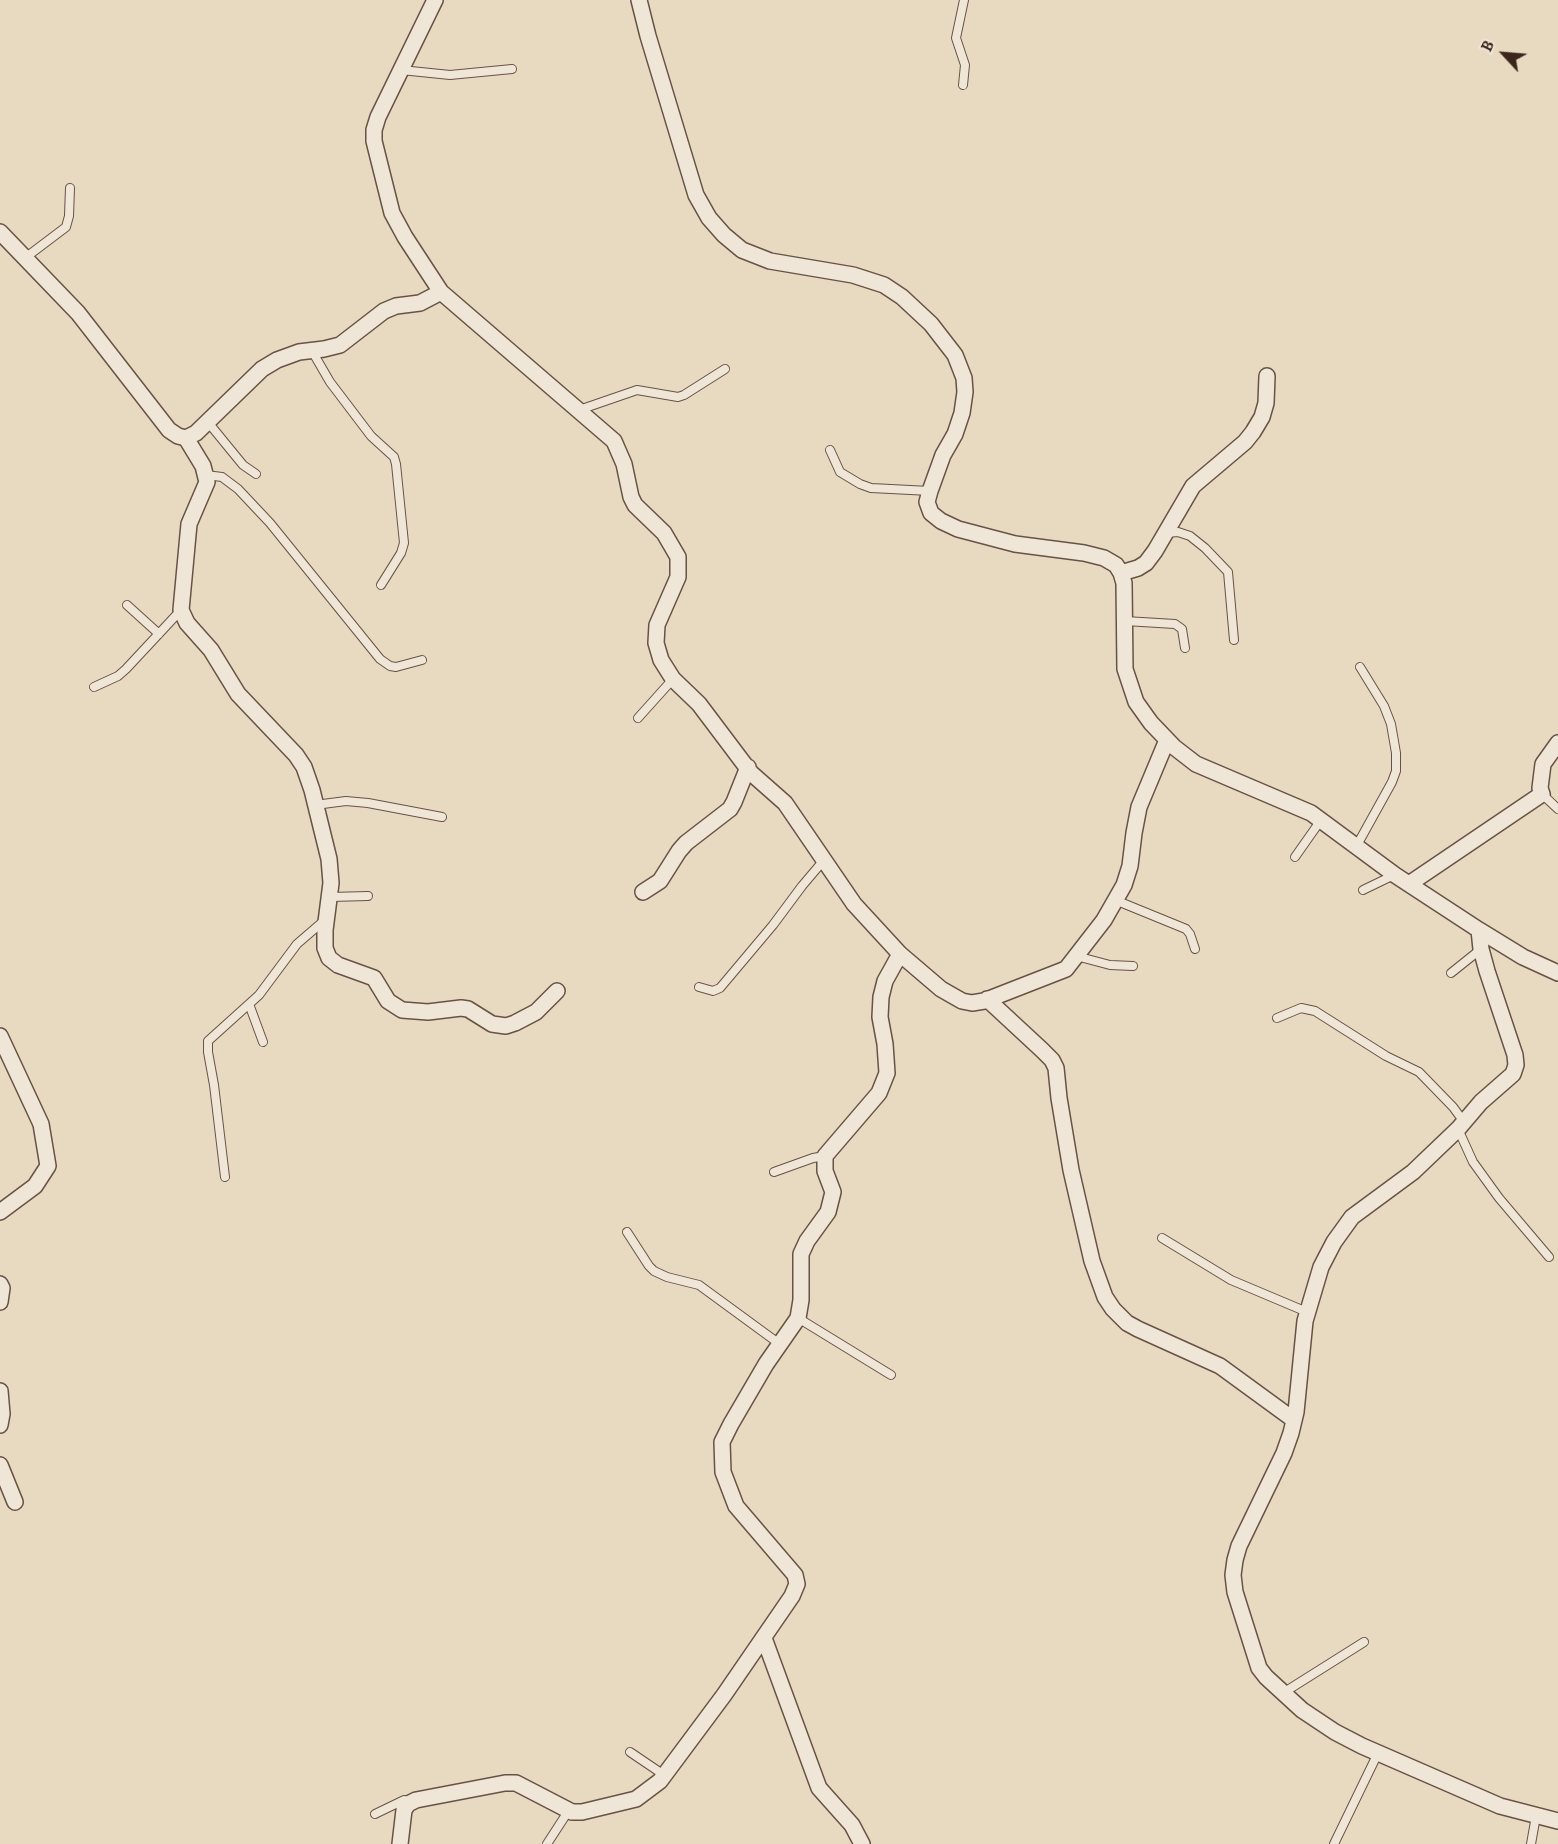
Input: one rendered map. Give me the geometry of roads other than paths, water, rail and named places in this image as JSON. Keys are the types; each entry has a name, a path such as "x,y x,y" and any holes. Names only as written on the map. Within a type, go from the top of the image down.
{"street":[{"path":"435,0 378,117 374,130 374,141 392,213 441,292 614,441 624,464 634,505 664,533 678,557 678,577 657,625 656,643 661,660 673,679 699,704 747,767 785,803 854,904 900,954 942,989 962,1001 972,1003 1058,974 1066,969 1104,920 1124,885 1130,866 1139,807 1167,740"},
{"path":"639,0 696,195 709,218 724,235 742,250 770,261 853,275 884,285 902,297 932,324 955,355 964,378 962,413 943,454 930,491 927,502 931,513 958,529 1015,544 1084,553 1104,558 1116,565 1124,583 1125,669 1136,702 1167,740 1196,764 1311,813 1395,875 1479,930 1523,957 1558,973"},
{"path":"0,232 78,313 169,430 186,438 196,433 262,369 286,355 340,345 384,311 396,306 420,303 441,292"},
{"path":"1121,573 1146,563 1193,486 1245,442 1253,432 1262,417 1266,403 1267,376"},
{"path":"186,438 206,475 207,482 189,524 181,610 187,623 211,650 238,694 300,760 307,774 328,859 331,883 325,948 329,958 338,965 374,978 388,1001 402,1010 428,1012 461,1008 492,1024 506,1026 515,1023 536,1012 557,991"},
{"path":"1409,884 1542,794 1540,788 1543,764 1558,743"},
{"path":"643,892 660,882 686,843 730,809 747,767"},
{"path":"1479,930 1481,949 1515,1055 1516,1065 1513,1074 1481,1102 1413,1172 1352,1217 1334,1242 1321,1268 1307,1312 1294,1420 1284,1453 1239,1546 1233,1575 1235,1592 1259,1668 1302,1710 1335,1732 1378,1753 1500,1806 1558,1821"},
{"path":"400,1844 405,1808 416,1800 505,1783 516,1783 568,1810 582,1812 636,1799 650,1790 664,1775 724,1695 792,1596 797,1584 795,1575 736,1506 723,1472 722,1442 766,1364 798,1318 801,1300 801,1254 807,1241 828,1212 833,1192 825,1171 825,1156 879,1093 887,1073 880,1017 881,997 885,981 900,954"},
{"path":"987,999 1042,1050 1056,1068 1060,1109 1071,1170 1092,1261 1105,1297 1113,1309 1127,1323 1138,1329 1220,1366 1294,1420"},
{"path":"0,1036 41,1124 48,1166 35,1186 0,1212"},
{"path":"0,1284 2,1288 0,1302"},
{"path":"0,1391 2,1414 0,1425"},
{"path":"0,1465 15,1502"},
{"path":"764,1638 819,1788 852,1825 862,1844"}],"lane":[{"path":"963,85 965,64 956,38 964,0"},
{"path":"401,70 450,75 512,69"},
{"path":"26,258 66,227 69,216 70,188"},
{"path":"312,351 330,382 371,436 394,457 404,543 401,553 381,585"},
{"path":"579,410 637,390 670,396 684,395 725,369"},
{"path":"207,421 243,465 256,474"},
{"path":"830,450 840,472 860,484 871,488 930,491"},
{"path":"206,475 222,477 238,489 277,532 380,659 396,667 422,660"},
{"path":"1165,533 1178,532 1190,536 1228,572 1234,640"},
{"path":"126,605 159,634"},
{"path":"94,687 118,676 181,610"},
{"path":"1125,621 1175,624 1182,629 1185,648"},
{"path":"1356,847 1396,771 1396,753 1391,724 1384,706 1360,667"},
{"path":"638,718 673,679"},
{"path":"1542,794 1558,809"},
{"path":"315,805 346,801 442,816"},
{"path":"1295,858 1321,820"},
{"path":"699,987 713,991 720,988 824,860"},
{"path":"1363,890 1395,875"},
{"path":"330,897 368,896"},
{"path":"1115,900 1186,929 1195,949"},
{"path":"225,1177 207,1046 212,1036 249,1004 297,944 327,919"},
{"path":"1452,973 1481,949"},
{"path":"1076,956 1117,966 1133,966"},
{"path":"249,1004 263,1042"},
{"path":"1278,1018 1301,1008 1315,1011 1386,1056 1419,1072 1434,1086 1461,1125 1473,1162 1492,1189 1549,1257"},
{"path":"774,1172 825,1156"},
{"path":"627,1232 654,1271 667,1277 699,1285 781,1345"},
{"path":"1162,1238 1231,1280 1307,1312"},
{"path":"798,1318 891,1375"},
{"path":"1283,1693 1364,1641"},
{"path":"630,1752 664,1775"},
{"path":"1334,1844 1378,1753"},
{"path":"375,1814 404,1800 411,1803"},
{"path":"547,1844 568,1810"},
{"path":"1531,1844 1536,1816"}]}
